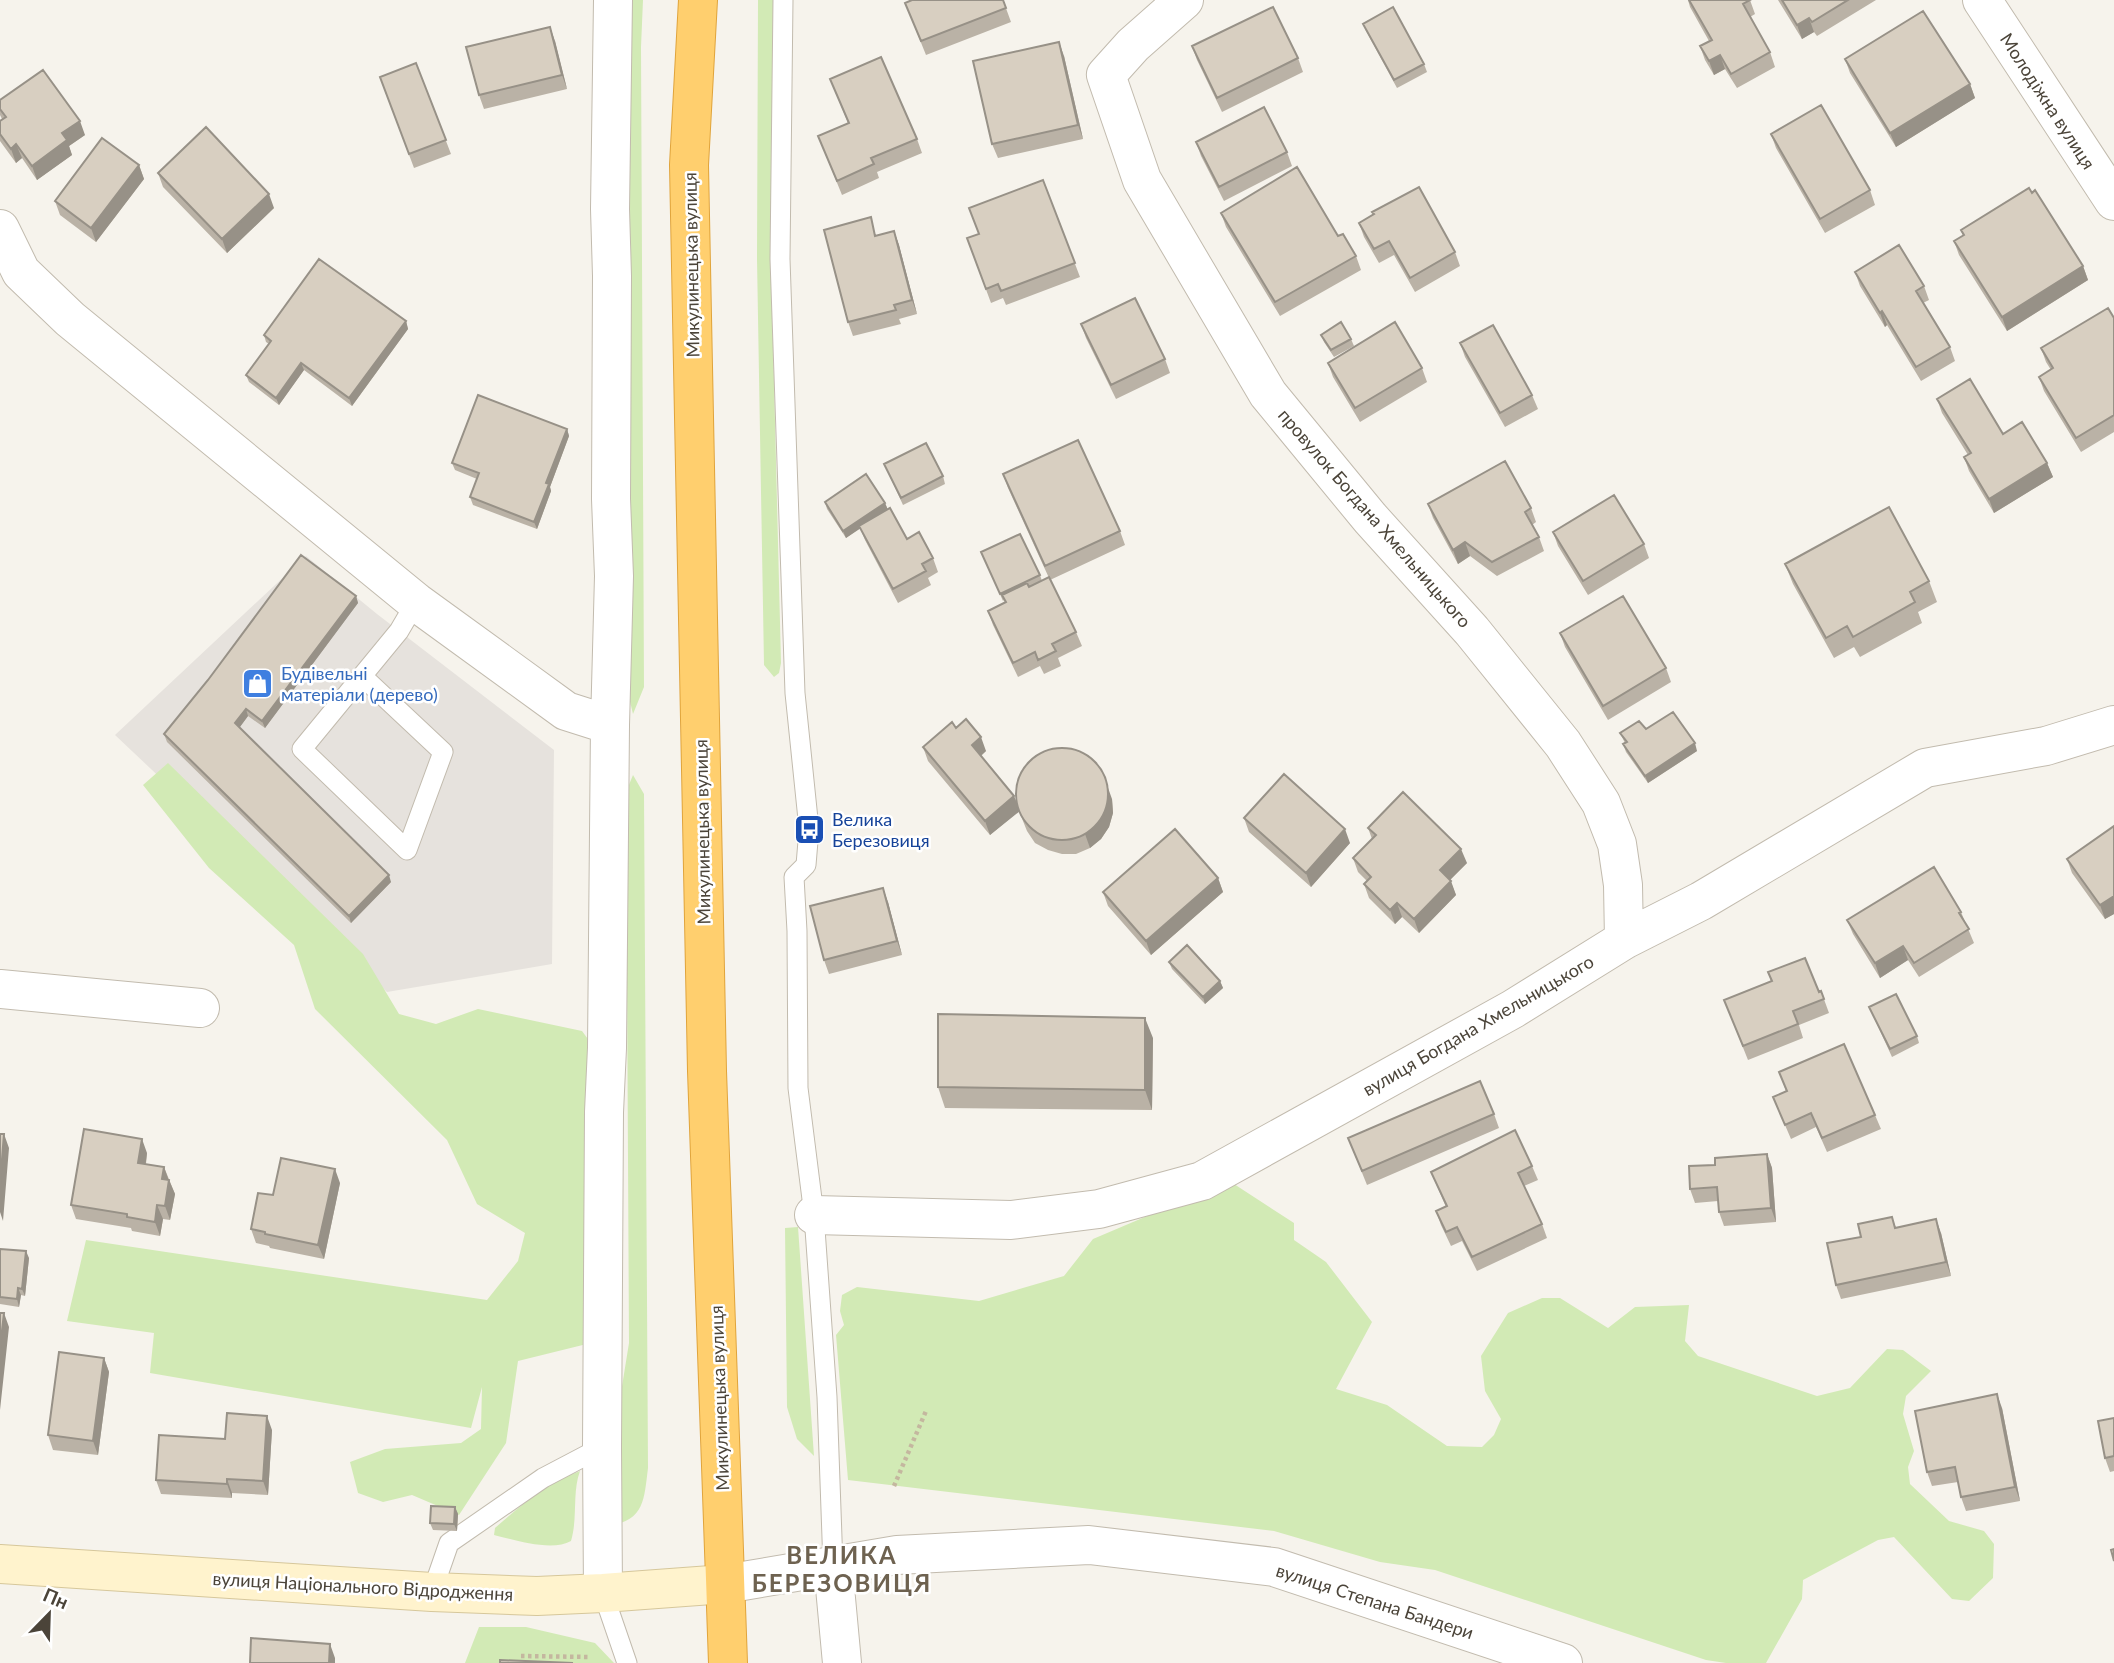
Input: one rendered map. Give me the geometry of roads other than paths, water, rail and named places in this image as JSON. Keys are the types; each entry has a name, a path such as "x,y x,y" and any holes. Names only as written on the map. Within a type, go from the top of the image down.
{"highway":[{"name":"Микулинецька вулиця","path":"698,0 689,165 706,1071 728,1663"}],"street":[{"path":"603,1593 602,1447 614,576 611,499 610,209 613,0"},
{"name":"провулок Богдана Хмельницького","path":"1184,0 1133,45 1106,75 1142,180 1268,394 1370,518 1472,631 1563,744 1601,803 1617,844 1623,885 1624,940"},
{"name":"Молодіжна вулиця","path":"1982,0 2114,201"},
{"path":"0,229 21,272 70,319 416,602 566,711 610,725"},
{"name":"вулиця Богдана Хмельницького","path":"814,1215 1011,1220 1099,1209 1202,1181 1513,1009 1624,940 1701,901 1925,768 2046,746 2114,725"},
{"path":"0,989 200,1008"},
{"name":"вулиця Степана Бандери","path":"725,1584 897,1555 1089,1545 1274,1567 1563,1663"},
{"name":"вулиця Національного Відродження","path":"0,1564 432,1592 537,1596 725,1584"},
{"path":"833,1566 842,1663"}],"lane":[{"path":"783,0 780,259 795,693 808,829 806,865 794,877 798,1088 814,1215 827,1397 833,1566"},
{"path":"362,676 443,752 407,850 302,749 362,676 399,631 416,602"},
{"path":"432,1592 449,1544 543,1478 602,1447"},
{"path":"603,1593 627,1663"}],"place":[{"name":"Будівельні матеріали (дерево)","path":"258,683"},
{"name":"Велика Березовиця","path":"809,829"}],"district":[{"name":"ВЕЛИКА БЕРЕЗОВИЦЯ","path":"842,1568"}]}
